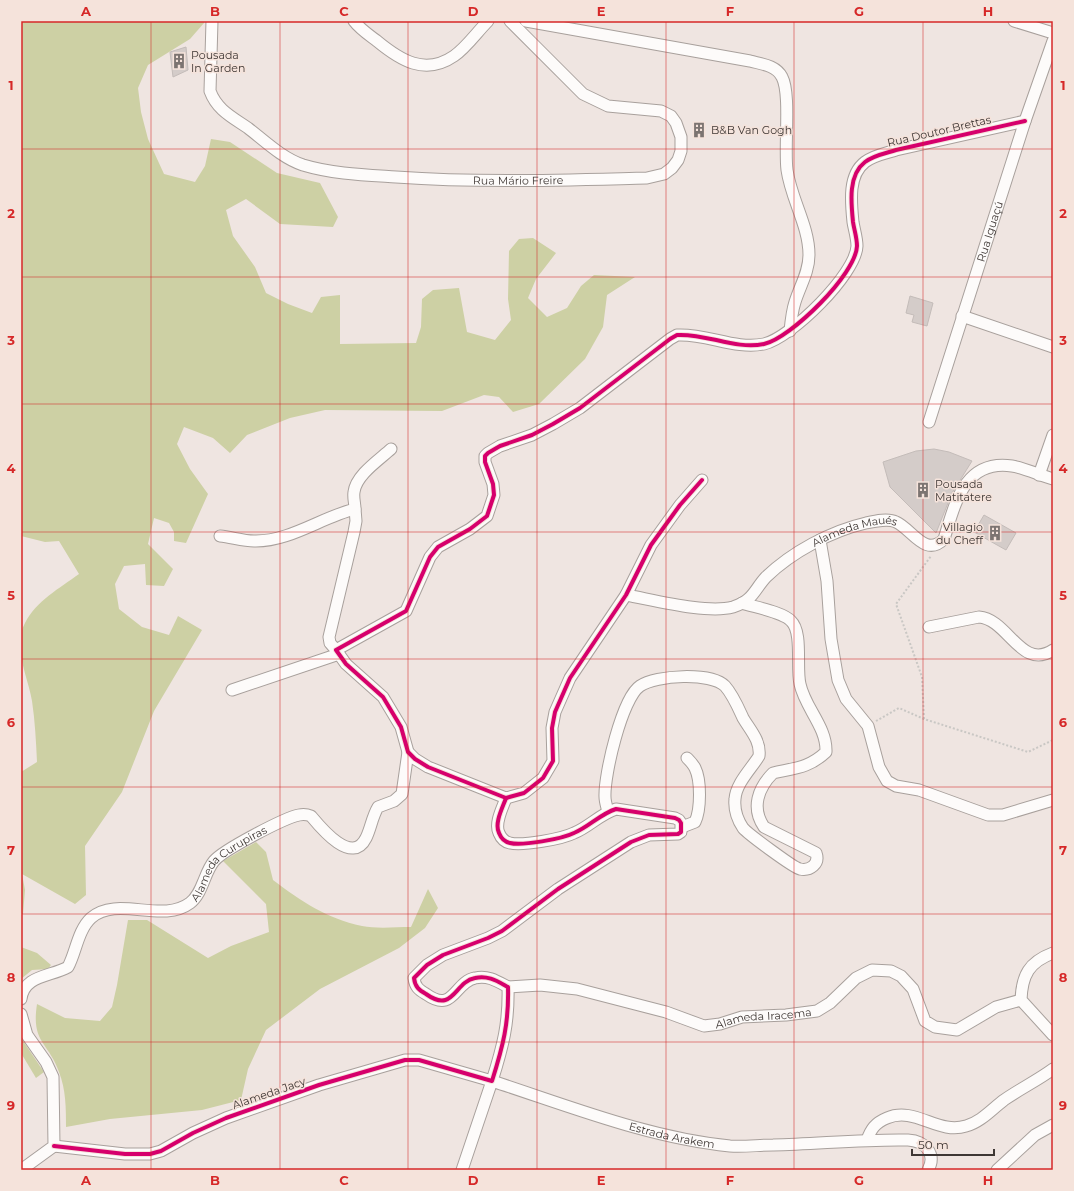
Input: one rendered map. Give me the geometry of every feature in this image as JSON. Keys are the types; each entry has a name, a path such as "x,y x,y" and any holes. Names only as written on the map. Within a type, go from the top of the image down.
{"street":[{"name":"Rua Mário Freire","path":"212,21 210,91 212,99 225,113 285,156 304,165 348,174 440,181 482,182 647,178 664,174 672,168 678,160 681,145 679,130 671,116 661,111 608,106 583,94 510,21"},
{"path":"354,21 388,50 408,63 421,66 440,63 454,56 488,21"},
{"path":"526,21 750,61 767,65 776,70 782,76 785,94 787,169 793,196 806,231 809,256 806,274 795,303 790,332"},
{"path":"1014,21 1053,33"},
{"name":"Rua Iguaçú","path":"929,422 1025,121 1053,41"},
{"name":"Rua Doutor Brettas","path":"232,690 337,652 406,611 430,557 438,547 474,526 486,516 494,495 485,462 485,456 488,453 500,446 532,435 580,408 677,335 756,345 774,340 790,332 836,287 850,265 857,246 853,221 852,187 856,174 865,162 880,154 1025,121"},
{"path":"962,316 1053,347"},
{"path":"1039,476 1053,435"},
{"path":"391,449 370,467 356,485 354,493 355,526 329,637 330,643 346,664 383,697 401,727 408,752 415,759 428,767 506,798 524,794 543,778 549,770 553,762 552,728 555,712 561,697 579,664 626,595 651,545 685,499 702,480"},
{"path":"944,539 954,505 963,488 974,475 988,467 1001,465 1014,466 1039,476 1053,479"},
{"path":"220,536 253,541 278,538 355,508"},
{"name":"Alameda Maués","path":"626,595 710,608 733,607 742,603 754,594 766,578 792,558 820,540 843,529 881,520 896,522 919,542 927,545 935,545 944,539"},
{"path":"820,540 827,581 832,639 838,680 846,699 868,726 882,774 887,781 896,786 919,790 988,815 1003,815 1053,800"},
{"path":"608,812 604,798 606,780 618,730 628,701 640,686 660,679 683,676 711,679 724,686 756,739 760,750 759,756 739,787 735,797 738,819 744,829 795,868 807,869 813,866 817,860 816,853 764,827 759,820 757,800 760,790 773,773 802,768 820,758 826,752 825,737 800,685 798,672 799,647 794,625 787,617 742,603"},
{"path":"929,627 979,617 985,618 1001,627 1017,645 1033,655 1047,654 1053,650"},
{"name":"Alameda Curupiras","path":"21,999 22,991 31,981 68,967 84,926 97,914 128,909 159,912 183,908 198,895 206,875 215,859 281,821 305,814 311,816 336,843 346,848 355,847 361,844 366,838 371,821 378,807 394,801 402,794 408,752"},
{"path":"462,1170 492,1081 507,1026 508,987 486,977 474,978 452,997 442,1002 434,1000 418,989 414,978 427,965 443,956 502,931 558,890 631,842 650,835 680,831 695,822 699,806 698,777 694,766 687,758"},
{"path":"506,798 498,833 503,840 511,843 526,843 573,834 608,812 616,809 675,818 679,820 680,831"},
{"path":"1053,953 1037,962 1025,975 1022,983 1021,1000 1053,1035"},
{"name":"Alameda Iracema","path":"508,987 540,985 577,989 666,1012 704,1026 720,1024 742,1016 786,1015 817,1011 830,1003 856,978 872,970 891,971 901,976 913,988 925,1021 934,1027 957,1030 996,1007 1021,1000"},
{"path":"21,1014 27,1034 46,1062 53,1077 54,1146 21,1170"},
{"name":"Alameda Jacy","path":"54,1146 125,1154 150,1154 161,1151 193,1133 226,1118 319,1085 405,1060 419,1060 492,1081"},
{"path":"867,1140 871,1128 898,1115 917,1117 947,1128 957,1129 975,1123 1003,1101 1053,1069"},
{"name":"Estrada Arakem","path":"492,1081 624,1123 703,1142 732,1146 814,1144 867,1140 914,1140 925,1145 931,1154 932,1162 928,1170"},
{"path":"997,1170 1035,1135 1053,1125"}],"path":[{"path":"924,719 922,677 896,604 944,539"},
{"path":"868,726 899,708 924,719 1028,752 1053,740"}],"green space":[{"path":"21,21 204,21 204,23 190,39 148,65 138,88 141,112 148,139 164,174 195,182 205,166 211,139 230,142 277,173 320,183 338,217 333,227 280,224 246,199 226,210 233,236 255,267 266,293 288,304 312,313 321,297 340,295 340,344 416,343 421,327 422,299 433,290 459,288 467,332 495,340 511,320 508,299 509,251 519,239 533,238 556,253 536,279 528,298 547,317 567,308 581,286 594,275 635,277 607,295 603,327 585,359 539,404 513,412 499,397 484,395 442,411 325,410 290,418 247,435 230,453 213,438 184,427 177,444 190,469 208,494 186,543 174,541 174,532 169,523 154,518 148,544 173,569 164,586 146,585 145,564 124,566 115,584 119,609 142,627 169,635 178,616 202,630 154,711 122,792 85,846 86,895 75,904 22,874 25,890 23,914 21,914 21,772 37,762 32,701 20,651 21,632 35,608 79,574 59,541 45,542 21,536"},
{"path":"256,842 266,852 273,880 304,902 337,919 368,927 411,927 428,889 438,908 425,928 399,948 320,989 266,1030 248,1069 241,1100 202,1110 110,1119 66,1127 66,1106 63,1086 55,1062 38,1034 36,1027 37,1004 65,1018 100,1021 112,1007 128,920 147,920 208,958 231,946 269,932 266,904 223,861"},
{"path":"21,947 37,953 51,965 48,969 32,970 21,979"},
{"path":"21,1038 44,1072 36,1078 21,1053"}],"building":[{"name":"Pousada In Garden","path":"186,47 188,70 173,77 170,52"},
{"path":"910,296 933,303 927,326 912,322 914,315 906,313"},
{"name":"Pousada Matitatere","path":"934,449 949,452 972,461 952,493 936,533 890,487 883,462 916,451"},
{"name":"Villagio du Cheff","path":"984,515 1016,533 1006,550 974,532"}],"cycle path":[{"path":"702,480 680,505 651,545 626,595 570,678 555,712 552,728 553,761 543,778 524,793 506,798 428,767 415,759 408,752 401,727 383,697 346,664 336,650 406,611 430,557 438,547 470,529 487,516 494,495 493,484 485,462 485,456 488,453 500,446 532,435 580,408 677,335 699,336 742,345 764,344 776,339 805,318 834,288 854,258 857,240 852,214 852,189 856,174 865,162 876,156 896,150 1025,121"},
{"path":"54,1146 125,1154 150,1154 161,1151 193,1133 226,1118 319,1085 405,1060 419,1060 492,1081 506,1023 508,987 488,978 480,977 468,981 448,999 443,1000 435,999 421,991 416,986 414,978 427,965 443,955 488,938 502,931 558,889 631,842 649,835 678,834 681,832 681,823 675,818 616,809 568,835 552,840 532,843 510,843 506,842 502,838 498,829 498,820 506,798"}],"place":[{"name":"Pousada In Garden","path":"179,61"},
{"name":"B&B Van Gogh","path":"699,130"},
{"name":"Pousada Matitatere","path":"923,490"},
{"name":"Villagio du Cheff","path":"995,533"}]}
